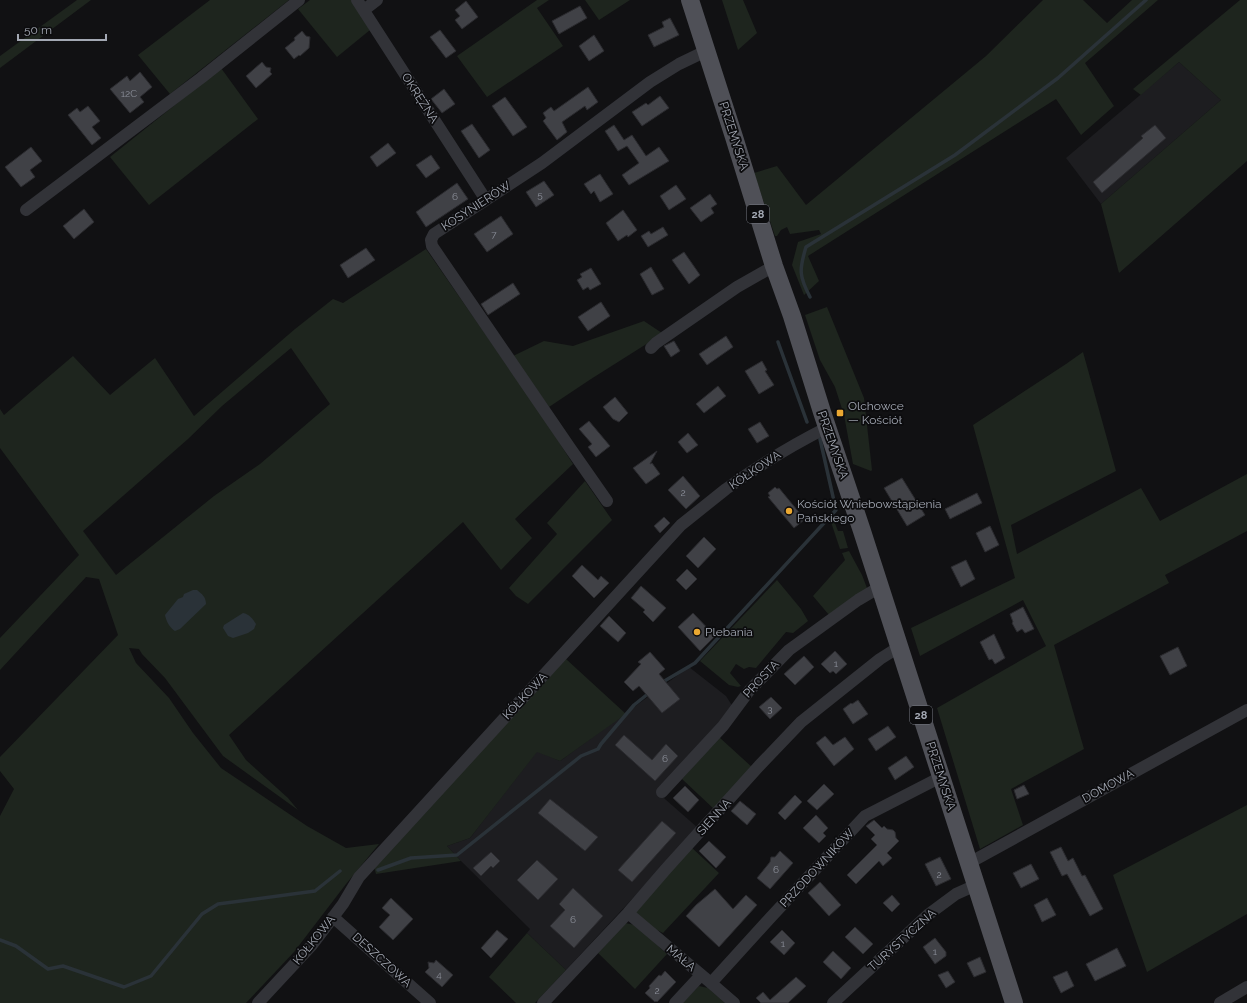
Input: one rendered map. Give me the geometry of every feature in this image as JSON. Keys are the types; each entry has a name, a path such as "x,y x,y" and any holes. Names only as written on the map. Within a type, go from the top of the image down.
{"main road":[{"name":"PRZEMYSKA","path":"690,0 706,51 729,139 792,316 1014,1003"}],"street":[{"path":"26,210 201,78 299,0"},
{"name":"OKRĘŻNA","path":"377,0 360,5 486,200"},
{"name":"KOSYNIERÓW","path":"607,501 432,246 431,240 434,234 542,164 650,82 679,64 706,51"},
{"path":"651,348 737,287 774,266"},
{"name":"KÓŁKOWA","path":"258,1003 312,946 359,877 681,525 726,489 769,460 800,441 828,427"},
{"name":"PROSTA","path":"662,792 723,726 749,691 789,650 845,609 880,587"},
{"name":"SIENNA","path":"543,1003 628,913 666,869 801,722 880,659 899,647"},
{"name":"DOMOWA","path":"969,863 1247,710"},
{"name":"PRZODOWNIKÓW","path":"712,983 865,816 941,777"},
{"name":"TURYSTYCZNA","path":"833,1003 929,914 956,894 976,884"},
{"name":"MAŁA","path":"628,913 734,1003"},
{"name":"DESZCZOWA","path":"333,917 430,1003"},
{"path":"675,1003 702,975"},
{"path":"1220,1003 1247,987"}],"shaded area":[{"path":"77,0 91,0 0,68 0,56"},
{"path":"210,0 289,0 170,94 138,55"},
{"path":"310,0 351,0 370,30 337,57 298,9"},
{"path":"537,0 549,0 537,8 563,46 487,97 457,56"},
{"path":"585,0 630,0 599,20"},
{"path":"722,0 743,0 757,33 738,50"},
{"path":"1043,0 1083,0 1107,23 1132,0 1158,0 1085,63 1114,106 1081,135 1056,99 808,256 819,281 804,295 792,265 798,242 821,234 819,230 790,234 787,227 775,236 754,173 777,166 806,205 986,56"},
{"path":"1240,0 1247,0 1247,161 1119,273 1101,204 1221,100 1179,62 1141,95 1133,89"},
{"path":"1179,62 1221,100 1101,204 1066,158"},
{"path":"221,68 258,119 149,205 110,157"},
{"path":"426,249 541,414 573,464 515,519 532,538 501,570 463,522 229,735 246,760 288,798 298,810 223,756 165,678 139,649 129,648 136,663 169,698 193,733 221,768 307,826 346,848 379,844 294,952 246,1003 0,1003 0,816 14,789 0,771 0,757 118,635 99,579 86,577 0,670 0,638 79,555 0,448 0,409 4,415 73,356 110,395 155,358 194,416 295,329 333,299 343,303","holes":["291,348 330,404 260,464 214,496 116,575 83,531 188,439 222,406"]},
{"path":"827,307 864,398 871,471 853,464 844,415 835,387 820,360 805,315"},
{"path":"644,321 662,333 549,407 513,356 544,341 573,346"},
{"path":"1083,352 1116,471 1011,525 1017,554 1141,488 1160,521 1247,474 1247,531 1165,575 1169,583 1054,645 1084,749 1011,789 1023,825 980,849 937,708 1046,646 1023,600 920,656 911,628 1015,578 973,425"},
{"path":"585,481 612,520 528,604 516,596 509,588 557,534 547,523"},
{"path":"834,521 838,531 843,531 848,548 840,549 831,522"},
{"path":"849,551 867,588 829,615 813,596 845,560 842,553"},
{"path":"777,580 801,609 808,621 793,633 786,632 756,668 749,667 744,669 736,664 730,673 741,686 738,687 729,685 700,661"},
{"path":"197,590 202,594 206,604 180,629 175,631 168,624 165,615 178,599 183,597 184,594"},
{"path":"243,613 255,622 256,624 254,629 248,633 233,638 228,636 223,628 224,625"},
{"path":"566,659 626,714 560,761 537,752 470,838 447,846 461,861 376,874 374,867"},
{"path":"689,667 726,696 733,707 657,792 698,828 566,970 527,933 530,929 447,846 470,838 537,751 560,761"},
{"path":"719,737 753,768 715,810 682,779"},
{"path":"1247,805 1247,914 1147,972 1113,875"},
{"path":"691,847 719,873 663,933 653,928 634,912"},
{"path":"625,923 635,925 667,954 635,989 598,953"},
{"path":"527,933 566,970 535,1003 516,1003 489,977"},
{"path":"699,986 708,988 725,1003 682,1003"}],"building":[{"path":"466,1 478,17 462,29 455,20 460,16 455,10"},
{"path":"580,6 587,18 559,34 552,21"},
{"path":"670,18 679,35 654,47 648,35 664,27 662,22"},
{"path":"440,30 456,51 446,58 430,37"},
{"path":"302,31 306,36 310,37 309,48 294,59 285,48 295,40 294,38"},
{"path":"594,35 604,51 589,61 579,46"},
{"path":"262,62 266,67 271,68 270,72 272,74 256,88 246,76"},
{"path":"140,72 152,87 140,97 144,102 130,113 110,89 127,76 130,81"},
{"path":"588,87 598,102 587,110 585,106 562,122 567,132 557,140 543,121 546,118 543,113 551,107 554,111"},
{"path":"444,89 455,104 442,113 431,99"},
{"path":"660,96 669,108 642,126 632,112 646,103 648,105"},
{"path":"505,97 527,127 513,136 492,106"},
{"path":"88,106 100,121 92,127 101,138 92,145 68,115 77,108 80,112"},
{"path":"472,124 490,150 479,158 461,131"},
{"path":"614,125 624,140 632,135 646,156 659,147 669,161 629,185 622,175 639,163 627,146 618,151 605,131"},
{"path":"1155,125 1166,138 1102,193 1093,182 1143,138 1141,136"},
{"path":"388,143 396,153 377,167 370,157"},
{"path":"31,147 42,161 30,170 35,177 21,187 5,167"},
{"path":"431,155 440,168 426,178 416,165"},
{"path":"600,174 613,194 600,202 594,191 591,194 584,184"},
{"path":"544,181 554,195 536,207 526,192"},
{"path":"457,183 468,199 426,227 416,212"},
{"path":"676,185 686,199 669,210 660,196"},
{"path":"710,194 717,204 711,208 714,213 701,222 690,208"},
{"path":"84,209 94,222 74,239 63,226"},
{"path":"623,210 637,230 628,237 627,235 618,241 606,223"},
{"path":"501,216 513,234 487,252 474,234"},
{"path":"663,227 668,235 648,247 641,236 649,231 651,234"},
{"path":"366,248 375,260 348,278 340,265"},
{"path":"684,252 700,275 689,284 672,260"},
{"path":"651,267 664,289 652,295 640,274"},
{"path":"591,268 601,284 590,290 588,287 583,290 577,280 582,277 580,274"},
{"path":"513,283 520,294 488,315 481,304"},
{"path":"601,302 610,316 588,331 578,317"},
{"path":"726,336 733,347 707,365 699,354"},
{"path":"674,341 680,351 671,357 664,346"},
{"path":"762,361 767,370 765,371 774,385 759,394 745,371"},
{"path":"718,386 726,396 704,413 696,404"},
{"path":"615,397 628,413 619,422 613,419 603,407"},
{"path":"589,421 610,446 596,457 588,447 592,444 579,429"},
{"path":"760,422 769,436 757,443 748,429"},
{"path":"688,433 698,445 687,453 678,442"},
{"path":"657,451 650,464 652,463 660,474 646,484 633,468"},
{"path":"683,476 700,496 686,509 668,490"},
{"path":"902,478 925,515 907,526 884,488"},
{"name":"Kościół Wniebowstąpienia Pańskiego","path":"775,487 777,489 779,488 804,520 794,528 768,497 770,496 768,493"},
{"path":"977,493 982,503 950,519 945,509"},
{"path":"664,517 670,523 660,533 654,526"},
{"path":"990,526 999,545 985,552 976,533"},
{"path":"704,537 716,549 698,568 686,556"},
{"path":"966,560 975,579 961,587 951,567"},
{"path":"582,565 598,580 601,576 609,583 594,598 572,576"},
{"path":"687,569 697,579 686,590 676,580"},
{"path":"641,586 666,608 653,622 643,612 645,610 631,598"},
{"path":"1023,607 1034,629 1025,633 1022,629 1017,632 1012,623 1010,614"},
{"name":"Plebania","path":"693,613 715,636 700,651 678,627"},
{"path":"609,616 626,633 618,642 600,626"},
{"path":"994,634 1005,658 995,664 992,659 989,660 980,642"},
{"path":"1178,647 1187,666 1170,675 1160,656"},
{"path":"835,651 847,664 836,674 833,671 830,673 821,664"},
{"path":"650,652 665,669 659,674 680,699 662,713 639,686 633,691 624,682 641,664 638,662"},
{"path":"804,656 814,667 795,685 784,674"},
{"path":"771,697 782,708 770,719 759,707"},
{"path":"858,700 868,714 853,724 843,709"},
{"path":"888,726 896,737 876,751 868,739"},
{"path":"624,735 652,760 666,744 678,756 655,781 615,745"},
{"path":"825,736 833,745 845,737 854,749 834,766 816,743"},
{"path":"906,756 914,767 895,780 888,768"},
{"path":"824,784 834,794 817,810 807,801"},
{"path":"1024,785 1029,794 1017,799 1014,790"},
{"path":"685,786 699,800 688,812 673,798"},
{"path":"795,795 802,802 785,820 778,813"},
{"path":"550,799 598,837 585,851 538,813"},
{"path":"740,801 756,814 747,825 731,811"},
{"path":"816,815 828,828 823,833 826,836 819,843 803,828"},
{"path":"874,820 882,828 884,826 887,829 893,830 899,841 887,853 892,858 883,866 879,861 856,884 847,875 877,845 871,839 875,835 866,826"},
{"path":"662,821 676,833 632,882 618,870"},
{"path":"709,841 726,857 716,868 699,851"},
{"path":"1061,847 1068,861 1073,858 1082,876 1085,875 1103,909 1090,916 1067,874 1062,876 1050,852"},
{"path":"780,851 793,863 770,889 757,878 770,862 771,857 775,857"},
{"path":"491,852 500,861 493,868 491,866 481,876 473,868"},
{"path":"940,857 951,879 936,886 925,864"},
{"path":"537,860 558,879 538,900 517,880"},
{"path":"1031,864 1039,879 1021,888 1013,873"},
{"path":"820,882 841,905 829,916 808,893"},
{"path":"573,888 603,916 574,948 550,926 565,910 559,904"},
{"path":"715,889 733,909 746,895 757,905 719,947 686,916 696,905"},
{"path":"892,895 900,904 892,912 883,903"},
{"path":"391,898 413,919 393,940 379,927 390,915 382,908"},
{"path":"1047,898 1056,915 1042,922 1034,905"},
{"path":"855,927 873,944 863,954 845,937"},
{"path":"497,930 508,939 491,958 481,948"},
{"path":"782,930 795,943 784,955 770,942"},
{"path":"935,938 946,952 946,956 935,964 923,947"},
{"path":"1117,948 1126,966 1095,981 1086,964"},
{"path":"833,951 851,968 841,979 823,962"},
{"path":"980,957 986,972 974,977 967,963"},
{"path":"436,960 453,975 442,987 425,972 429,968 428,962 434,963"},
{"path":"665,971 676,982 657,1002 655,1002 645,993 659,975 661,976"},
{"path":"948,971 955,982 946,988 938,975"},
{"path":"1067,971 1074,986 1061,993 1053,977"},
{"path":"796,977 806,986 788,1003 761,1003 756,998 763,992 770,1000"}],"waterway":[{"path":"810,297 801,273 806,247 955,155 1058,78 1146,0"},
{"path":"778,342 807,422"},
{"path":"661,683 695,663 836,510 820,439"},
{"path":"378,870 411,858 457,855 581,756 598,749 634,705 649,693"},
{"path":"0,940 16,946 48,969 63,966 124,987 151,976 202,914 218,904 315,891 340,871"}],"place":[{"name":"Olchowce — Kościół","path":"840,413"},
{"name":"Kościół Wniebowstąpienia Pańskiego","path":"789,511"},
{"name":"Plebania","path":"697,632"}]}
